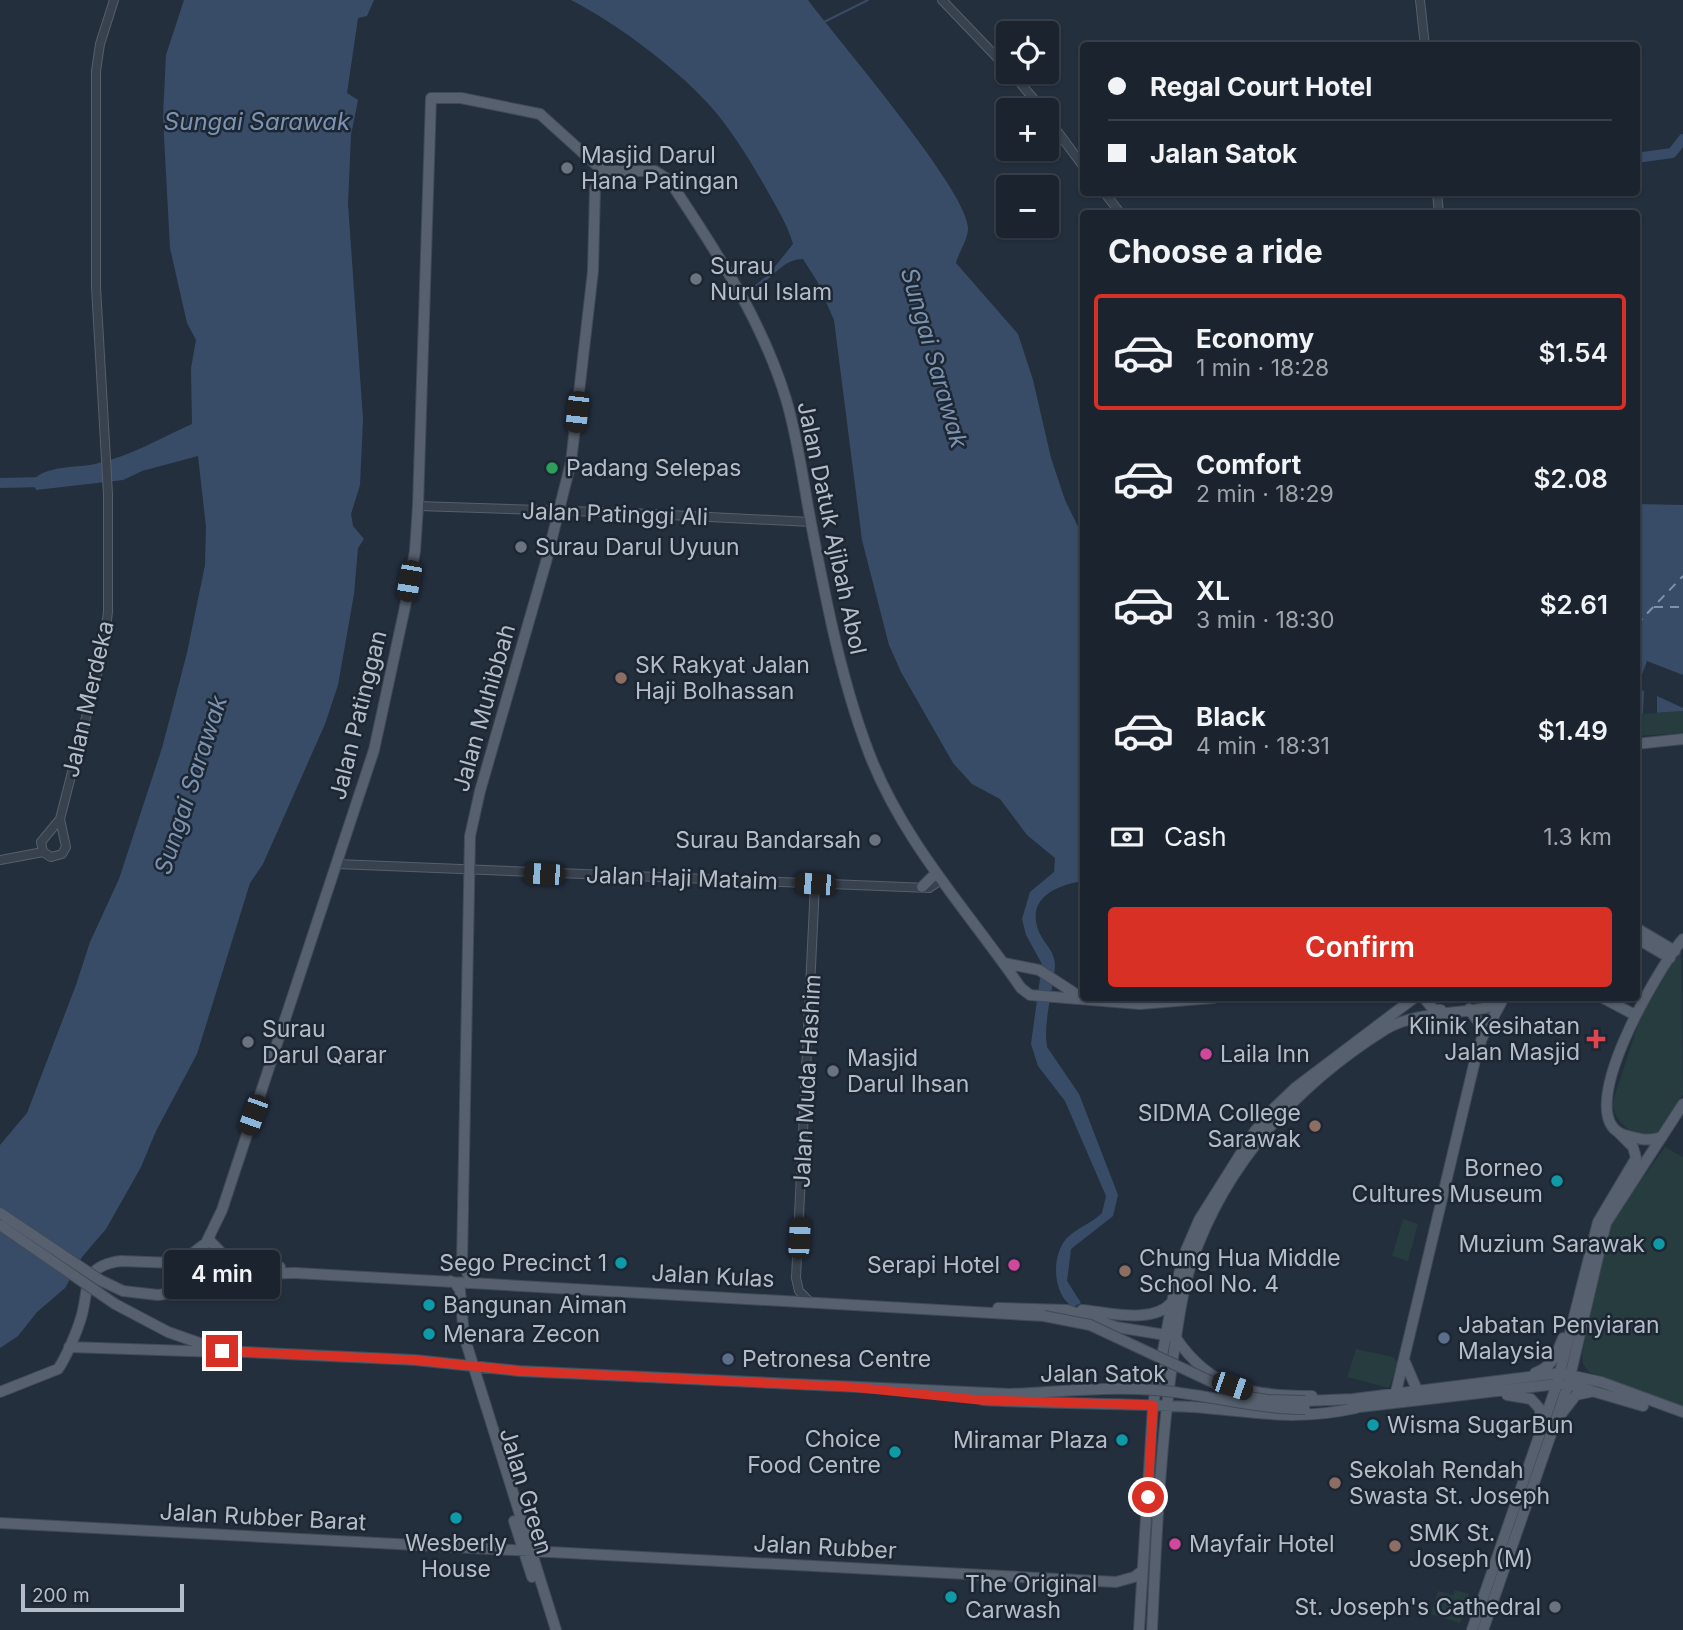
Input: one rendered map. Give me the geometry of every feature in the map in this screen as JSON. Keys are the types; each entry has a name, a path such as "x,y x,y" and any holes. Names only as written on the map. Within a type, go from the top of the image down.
{"main road":[{"name":"Jalan Patinggan","path":"181,1262 209,1240 222,1210 374,750 384,706 414,556 418,506 431,98 471,99 540,114 603,171"},
{"name":"Jalan Muhibbah","path":"462,1264 468,870 471,827 560,511 571,462 593,271 595,189 603,171"},
{"name":"Jalan Datuk Ajibah Abol","path":"603,171 655,172 663,175 731,272 761,332 786,401 841,666 869,755 900,819 938,876 1021,988 1030,995 1080,999"},
{"path":"1640,744 1683,739"},
{"path":"926,887 938,876"},
{"path":"926,887 949,891"},
{"path":"1640,931 1673,954"},
{"path":"1483,1630 1556,1421 1578,1302 1602,1211 1636,1158 1633,1147 1608,1122 1604,1099 1635,1015 1683,939"},
{"path":"1640,940 1673,954"},
{"path":"1004,963 1039,970 1080,997"},
{"name":"Jalan Datuk Ajibah Abol","path":"1106,1001 1140,1004 1176,1001"},
{"path":"1152,1630 1172,1302 1184,1255 1199,1220 1255,1131 1295,1088 1410,1001"},
{"path":"1426,1001 1433,1009 1445,1011"},
{"path":"1139,1630 1153,1405 1192,1263 1206,1225 1244,1160 1268,1128 1318,1079 1386,1029 1426,1013 1493,1007 1500,1001"},
{"path":"1482,1038 1502,1001"},
{"path":"1609,1001 1635,1015"},
{"path":"1401,1392 1405,1362 1482,1038 1482,1027 1469,1009"},
{"path":"1472,1630 1538,1433 1575,1350 1606,1223 1683,1104"},
{"path":"1619,1133 1644,1140 1662,1137"},
{"name":"Jalan Kulas","path":"0,1213 100,1280 123,1291 174,1295 279,1272 470,1278 503,1283"},
{"name":"Jalan Satok","path":"0,1225 115,1304 168,1332 222,1351"},
{"path":"209,1240 234,1266"},
{"name":"Jalan Kulas","path":"0,1392 58,1369 82,1315 84,1288 96,1270 121,1261 279,1267 785,1300 921,1307 1067,1310 1125,1329 1171,1335"},
{"path":"468,1366 460,1290 456,1283 448,1279 462,1264 470,1278"},
{"name":"Jalan Kulas","path":"174,1295 279,1267"},
{"path":"1067,1310 1149,1314 1162,1311 1172,1302"},
{"path":"1521,1378 1548,1367 1555,1359 1578,1302"},
{"name":"Jalan Kulas","path":"921,1307 963,1313 1044,1316 1090,1325 1242,1396 1305,1405"},
{"path":"1180,1314 1184,1337 1200,1366"},
{"name":"Jalan Satok","path":"1171,1335 1200,1366 1232,1386 1267,1394 1401,1392 1521,1378 1564,1379"},
{"path":"445,1363 460,1356 464,1336"},
{"name":"Jalan Satok","path":"69,1346 445,1363 519,1371 933,1393 1010,1394 1140,1389 1266,1409 1401,1392"},
{"path":"1575,1350 1580,1366 1590,1379"},
{"path":"1405,1362 1417,1391"},
{"name":"Jalan Green","path":"468,1366 550,1630"},
{"path":"1564,1379 1590,1379 1683,1414"},
{"path":"1564,1379 1597,1392 1683,1414"},
{"name":"Jalan Satok","path":"933,1393 956,1398 1012,1402 1153,1405 1266,1416 1306,1416 1483,1394 1564,1379"},
{"path":"1556,1421 1576,1395 1597,1392"},
{"path":"1483,1394 1531,1399 1540,1409 1538,1433"},
{"name":"Jalan Satok","path":"1305,1405 1356,1408"},
{"name":"Jalan Rubber Barat","path":"0,1523 527,1551"},
{"name":"Jalan Green","path":"527,1551 556,1630"},
{"name":"Jalan Rubber","path":"527,1551 1116,1582 1134,1577 1142,1571"},
{"name":"Jalan Rubber","path":"1116,1582 1141,1595"}],"street":[{"name":"Jalan Merdeka","path":"56,832 106,633 110,570 96,287 96,71 100,44 114,0"},
{"path":"942,0 996,56"},
{"path":"1420,0 1425,42"},
{"path":"1021,84 1033,98"},
{"path":"1059,134 1080,162"},
{"path":"1107,196 1118,210"},
{"name":"Jalan Patinggi Ali","path":"418,506 811,523"},
{"path":"0,860 43,852 51,857 62,854 67,843 56,832 27,853"},
{"path":"41,842 43,852"},
{"name":"Jalan Haji Mataim","path":"337,863 926,887"},
{"name":"Jalan Muda Hashim","path":"796,1278 815,884"},
{"path":"785,1300 796,1278"},
{"path":"796,1278 799,1291 809,1301"}],"green space":[{"path":"1683,711 1683,733 1640,736 1640,714"},
{"path":"1681,948 1683,1094 1657,1133 1644,1137 1623,1125 1612,1104 1640,1018"},
{"path":"1665,1147 1683,1157 1683,1409 1589,1372 1583,1364 1582,1353 1612,1220"},
{"path":"1403,1219 1418,1224 1408,1261 1392,1256"},
{"path":"1356,1349 1393,1357 1398,1363 1389,1388 1347,1377"},
{"path":"1455,1590 1469,1594 1460,1623 1431,1614 1438,1591 1453,1595"}],"water":[{"name":"Sungai Sarawak","path":"184,0 374,0 367,16 358,18 347,93 358,100 351,135 348,204 363,419 360,485 351,514 353,526 364,539 358,548 354,594 338,685 325,724 263,864 250,883 197,1054 156,1131 141,1167 106,1229 82,1257 65,1288 37,1312 18,1336 0,1348 0,1145 27,1113 90,942 119,879 162,748 187,653 205,565 206,527 198,456 142,471 123,480 36,490 33,480 54,469 95,464 120,457 192,424 191,368 196,340 187,323 170,248 163,117 166,55"},
{"name":"Sungai Sarawak","path":"571,0 808,0 898,114 947,182 962,209 968,228 956,263 1018,334 1033,380 1051,458 1065,500 1080,531 1080,882 1063,886 1046,895 1036,910 1039,932 1055,961 1046,1027 1047,1047 1079,1094 1118,1195 1113,1216 1071,1249 1067,1281 1081,1303 1073,1307 1066,1301 1058,1284 1058,1254 1067,1238 1102,1213 1106,1196 1065,1101 1038,1066 1031,1044 1042,964 1026,935 1022,919 1030,892 1054,872 1055,858 1027,835 1000,799 972,784 953,763 901,672 889,645 862,540 834,320 817,281 803,259 788,263 766,281 753,287 769,274 793,244 775,204 738,143 704,99 650,51"},
{"path":"1640,504 1683,505 1683,711 1640,714"}],"pier":[{"path":"1647,661 1683,675 1683,708 1657,696 1657,713 1643,714 1644,691 1640,689 1640,680"}],"waterway":[{"path":"822,23 868,0"},
{"path":"1640,157 1672,153 1683,139"},
{"path":"0,483 45,482"}],"ferry route":[{"path":"1640,621 1683,576"},
{"path":"1654,607 1683,607"}],"place":[{"name":"Masjid Darul Hana Patingan","path":"567,168"},
{"name":"Surau Nurul Islam","path":"696,279"},
{"name":"Padang Selepas","path":"552,468"},
{"name":"Surau Darul Uyuun","path":"521,547"},
{"name":"SK Rakyat Jalan Haji Bolhassan","path":"621,678"},
{"name":"Surau Bandarsah","path":"875,840"},
{"name":"Klinik Kesihatan Jalan Masjid","path":"1596,1039"},
{"name":"Surau Darul Qarar","path":"248,1042"},
{"name":"Laila Inn","path":"1206,1054"},
{"name":"Masjid Darul Ihsan","path":"833,1071"},
{"name":"SIDMA College Sarawak","path":"1315,1126"},
{"name":"Borneo Cultures Museum","path":"1557,1181"},
{"name":"Muzium Sarawak","path":"1659,1244"},
{"name":"Sego Precinct 1","path":"621,1263"},
{"name":"Serapi Hotel","path":"1014,1265"},
{"name":"Chung Hua Middle School No. 4","path":"1125,1271"},
{"name":"Bangunan Aiman","path":"429,1305"},
{"name":"Menara Zecon","path":"429,1334"},
{"name":"Jabatan Penyiaran Malaysia","path":"1444,1338"},
{"name":"Petronesa Centre","path":"728,1359"},
{"name":"Wisma SugarBun","path":"1373,1425"},
{"name":"Miramar Plaza","path":"1122,1440"},
{"name":"Choice Food Centre","path":"895,1452"},
{"name":"Sekolah Rendah Swasta St. Joseph","path":"1335,1483"},
{"name":"Wesberly House","path":"456,1518"},
{"name":"Mayfair Hotel","path":"1175,1544"},
{"name":"SMK St. Joseph (M)","path":"1395,1546"},
{"name":"The Original Carwash","path":"951,1597"},
{"name":"St. Joseph's Cathedral","path":"1555,1607"}],"route":[{"path":"222,1351 306,1358 415,1360 519,1371 851,1387 933,1393 979,1400 1153,1405 1148,1497"}]}
